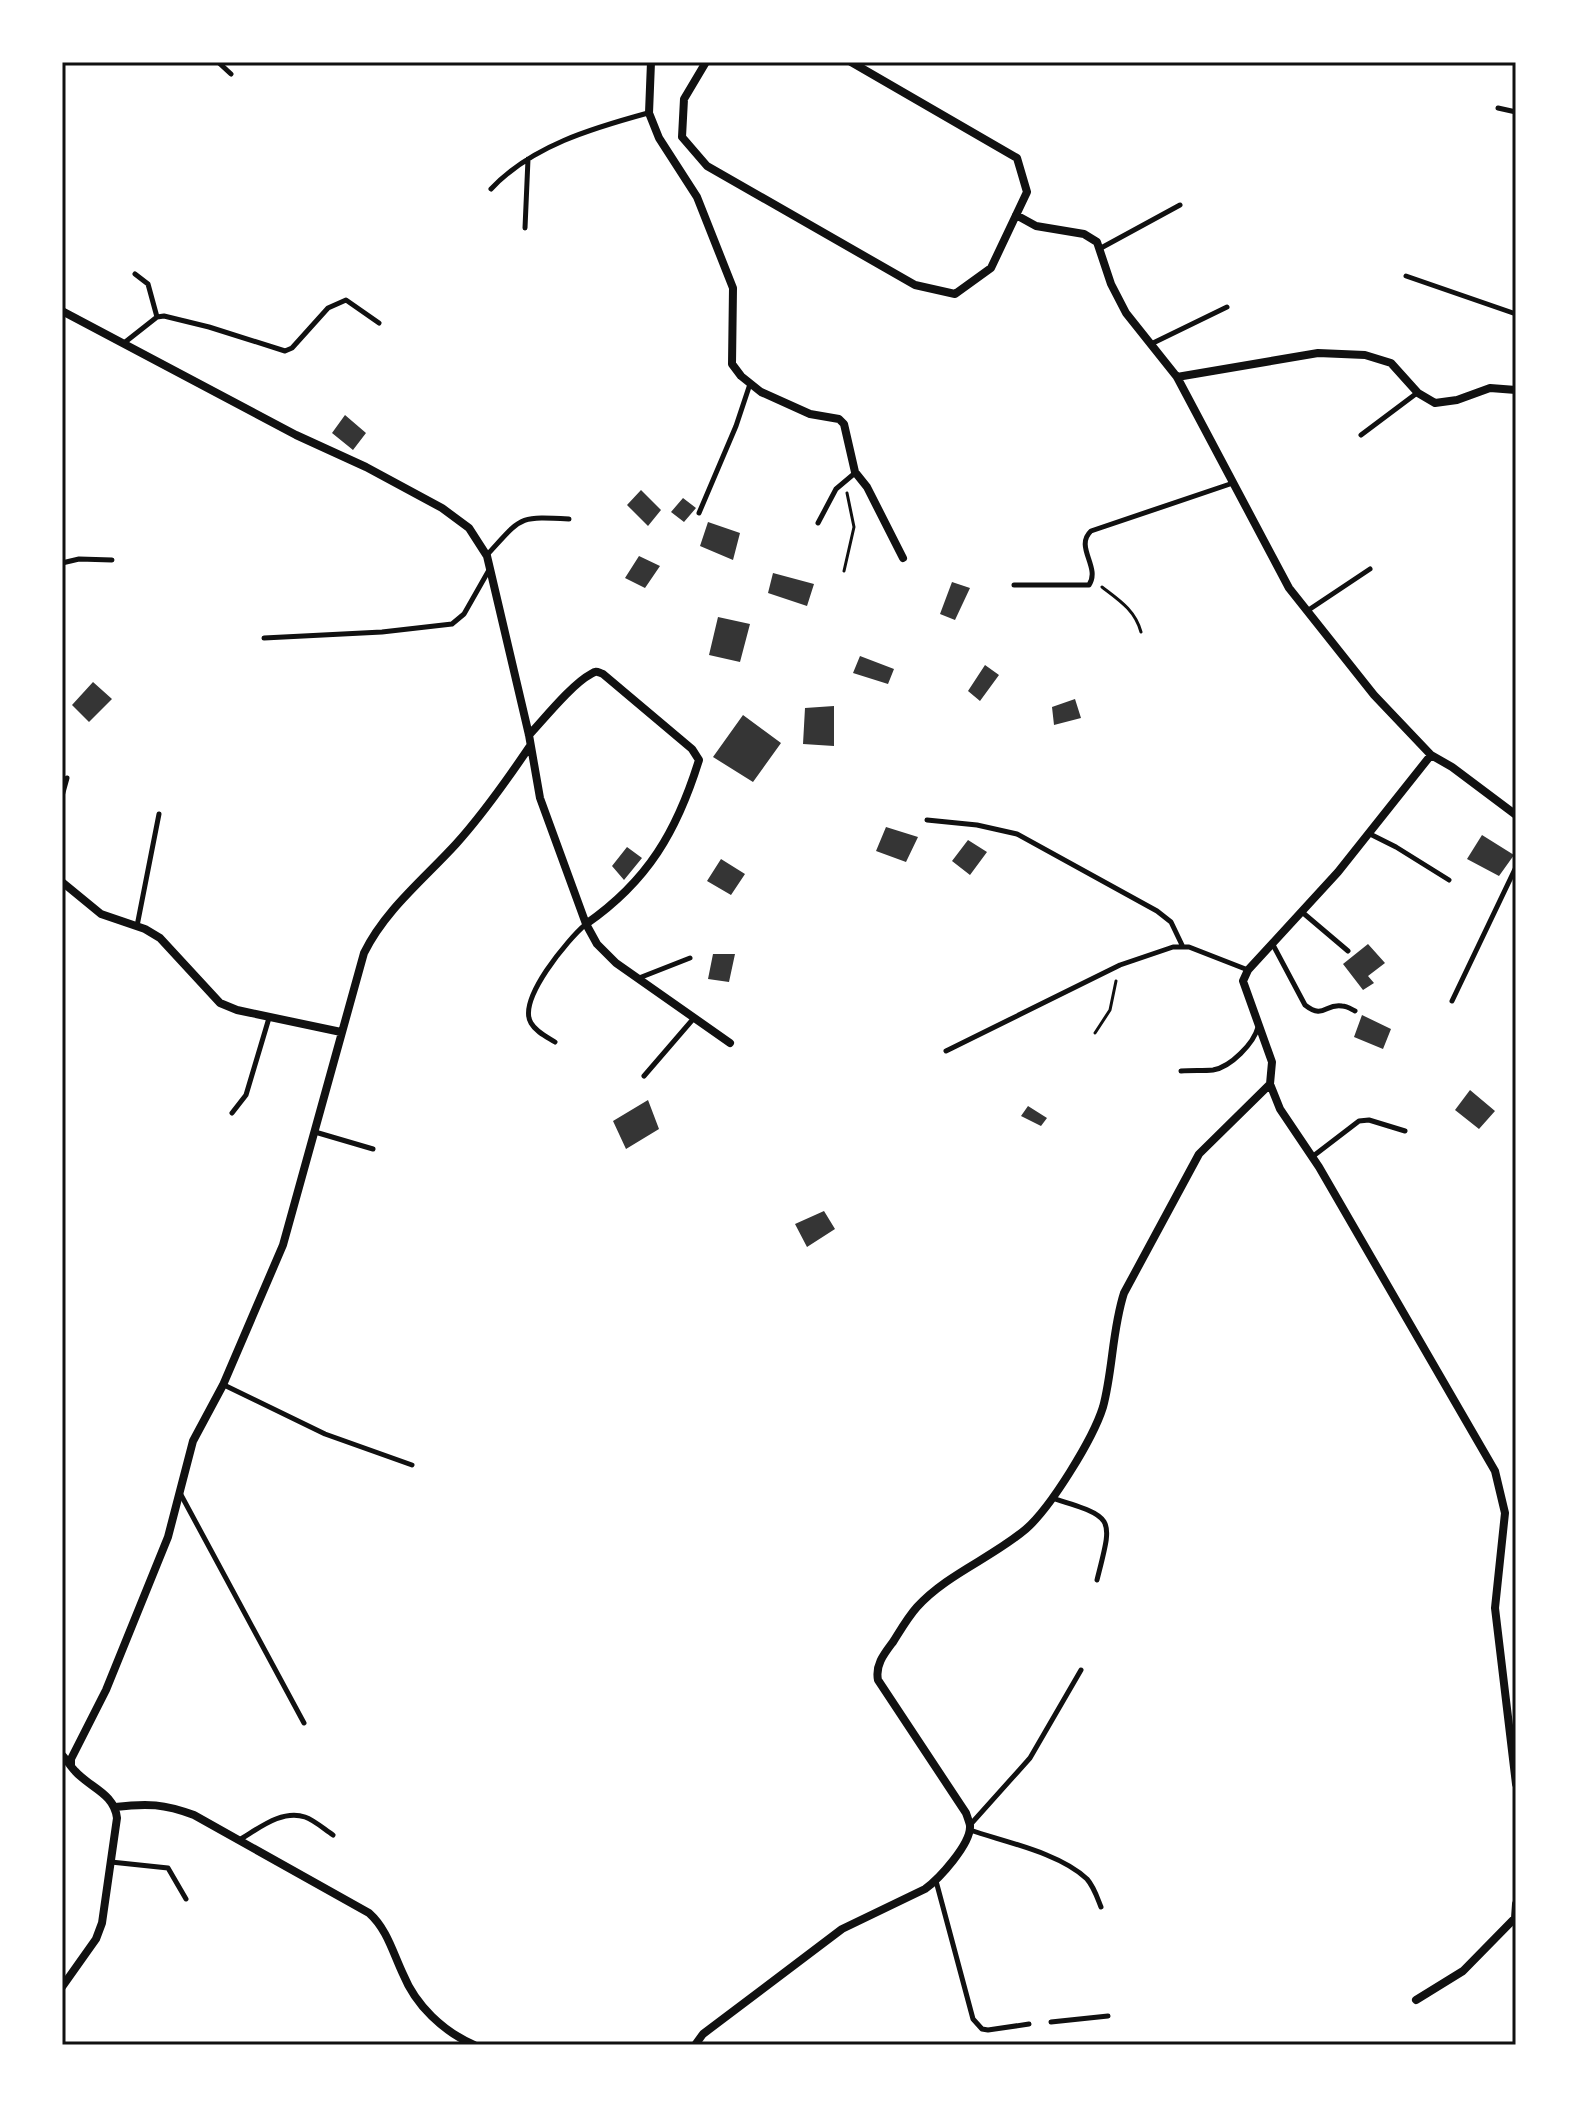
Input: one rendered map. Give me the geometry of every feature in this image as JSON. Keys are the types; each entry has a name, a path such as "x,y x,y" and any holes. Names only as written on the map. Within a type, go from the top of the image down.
{"street":[{"path":"651,62 649,113 659,138 697,197 733,288 732,364 761,392 810,414 839,419 847,431 855,472 867,487 903,558"},
{"path":"706,62 684,99 682,137 707,166 915,285 955,294 991,268 1027,192 1017,158 851,62"},
{"path":"1016,215 1036,226 1092,236 1101,248 1111,284 1126,313 1177,377 1289,588 1374,695 1431,755 1516,815"},
{"path":"62,311 442,508 469,528 487,556 529,735 540,798 586,924 597,944 616,963 730,1043"},
{"path":"1177,377 1318,353 1365,355 1391,363 1418,393 1435,403 1457,400 1490,388 1516,390"},
{"path":"529,735 574,689 597,672 692,749 699,760 667,841 641,876 605,911 586,924"},
{"path":"71,1765 71,1759 106,1690 168,1537 193,1441 223,1385 283,1245 364,953 372,936 389,914 484,812 530,746"},
{"path":"1431,755 1370,834 1248,970 1243,981 1272,1062 1270,1084 1280,1109 1312,1157 1495,1471 1505,1513 1495,1608 1516,1784"},
{"path":"62,882 101,914 137,926 160,938 220,1003 237,1010 341,1032"},
{"path":"695,2045 703,2034 842,1929 936,1881 946,1871 970,1827 966,1813 878,1680 876,1671 880,1660 916,1608 933,1592 1025,1530 1051,1498 1093,1433 1103,1405 1117,1315 1124,1293 1199,1154 1270,1084"},
{"path":"62,1755 115,1807 117,1818 102,1923 96,1939 62,1987"},
{"path":"115,1807 146,1803 168,1805 194,1815 369,1913 384,1931 405,1980 419,2003 437,2023 474,2045"},
{"path":"1416,2000 1463,1971 1516,1918 1516,1904"}],"lane":[{"path":"218,62 231,74"},
{"path":"1498,108 1516,112"},
{"path":"491,189 505,174 528,158 579,135 649,113"},
{"path":"525,228 528,158"},
{"path":"1101,248 1180,205"},
{"path":"135,274 148,284 157,317"},
{"path":"1406,276 1516,314"},
{"path":"123,343 157,317 164,316 285,351 292,348 328,308 346,300 379,323"},
{"path":"1151,344 1227,307"},
{"path":"699,513 736,426 750,383"},
{"path":"1361,435 1418,393"},
{"path":"818,523 836,489 855,472"},
{"path":"1014,585 1089,585 1093,580 1084,543 1091,531 1234,483"},
{"path":"487,556 519,521 531,517 569,519"},
{"path":"62,563 79,559 112,560"},
{"path":"264,638 366,633 452,624 464,614 489,569"},
{"path":"1307,611 1370,569"},
{"path":"62,796 67,778"},
{"path":"137,926 159,814"},
{"path":"927,820 977,825 1017,834 1157,911 1171,922 1182,945"},
{"path":"1370,834 1449,880"},
{"path":"1452,1001 1516,867"},
{"path":"1302,912 1348,951"},
{"path":"555,1042 530,1022 530,999 563,947 586,924"},
{"path":"1272,943 1305,1005 1312,1011 1320,1013 1342,1006 1355,1011"},
{"path":"946,1051 1120,965 1182,945 1248,970"},
{"path":"638,978 690,958"},
{"path":"232,1113 246,1095 269,1017"},
{"path":"644,1076 695,1017"},
{"path":"1181,1071 1217,1069 1229,1063 1255,1036 1258,1026"},
{"path":"1312,1157 1359,1121 1369,1120 1405,1131"},
{"path":"315,1132 373,1149"},
{"path":"223,1385 325,1434 412,1465"},
{"path":"180,1492 275,1675 304,1723"},
{"path":"1051,1498 1090,1510 1108,1528 1097,1580"},
{"path":"1081,1670 1030,1758 970,1827 1037,1852 1081,1874 1094,1889 1101,1907"},
{"path":"239,1840 274,1819 293,1816 305,1817 333,1835"},
{"path":"111,1862 168,1868 186,1899"},
{"path":"936,1881 976,2024 988,2030 1029,2024"},
{"path":"1051,2022 1108,2016"}],"path":[{"path":"844,482 854,527 844,571"},
{"path":"1093,580 1131,610 1141,632"},
{"path":"1095,1033 1110,1010 1120,965"}],"building":[{"path":"345,415 366,433 353,450 332,433"},
{"path":"641,490 661,510 648,526 627,505"},
{"path":"683,498 696,508 684,522 671,512"},
{"path":"708,522 740,533 733,560 700,546"},
{"path":"639,556 660,566 645,588 625,578"},
{"path":"773,573 814,584 807,606 768,593"},
{"path":"952,582 970,588 955,620 940,614"},
{"path":"718,617 750,624 740,662 709,655"},
{"path":"860,656 894,669 888,684 853,673"},
{"path":"985,665 999,675 980,701 968,691"},
{"path":"93,682 112,699 89,722 72,705"},
{"path":"1075,699 1081,718 1054,725 1052,707"},
{"path":"834,706 834,746 803,744 805,708"},
{"path":"743,715 781,743 753,782 713,757"},
{"path":"886,827 918,837 906,862 876,851"},
{"path":"1482,835 1514,855 1499,876 1467,859"},
{"path":"968,840 987,852 970,875 952,861"},
{"path":"627,847 642,858 624,880 612,866"},
{"path":"721,859 745,874 731,895 707,881"},
{"path":"1368,944 1385,963 1368,976 1374,983 1363,990 1343,964"},
{"path":"713,954 735,954 729,982 708,979"},
{"path":"1362,1015 1391,1029 1383,1049 1354,1037"},
{"path":"1470,1090 1495,1111 1479,1129 1455,1110"},
{"path":"648,1100 659,1129 626,1149 613,1121"},
{"path":"1028,1106 1047,1118 1041,1126 1021,1116"},
{"path":"824,1211 835,1229 807,1247 795,1224"}]}
